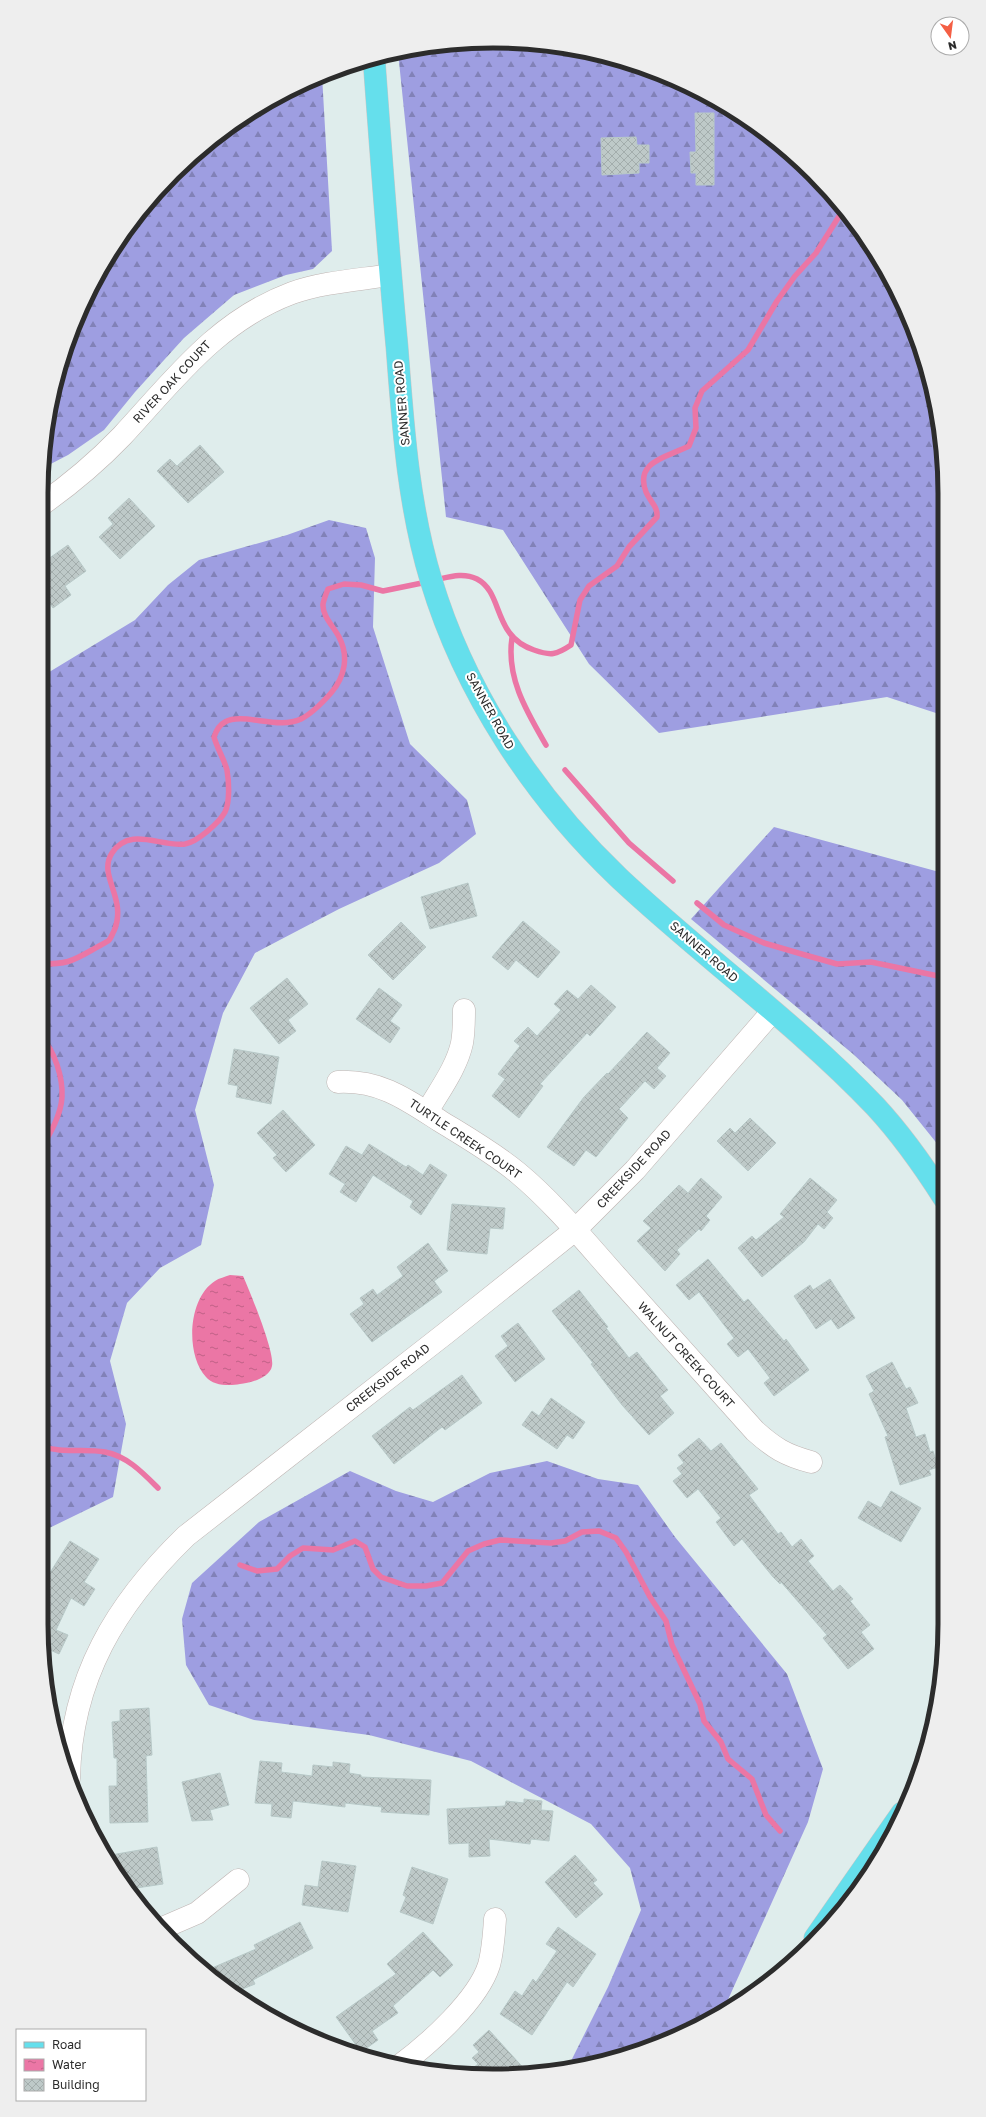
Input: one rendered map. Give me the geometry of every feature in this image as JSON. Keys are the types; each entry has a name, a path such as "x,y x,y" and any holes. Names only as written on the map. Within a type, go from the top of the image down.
{"main road":[{"name":"SANNER ROAD","path":"374,64 390,275 408,471 425,559 440,605 474,685 501,734 553,807 582,841 620,878 837,1069 876,1107 903,1138 938,1189"},
{"path":"839,1904 872,1857"}],"street":[{"name":"RIVER OAK COURT","path":"48,500 72,483 95,462 121,437 191,360 213,339 235,323 266,305 293,293 325,284 390,275"},
{"path":"427,1112 452,1067 462,1045 464,1010"},
{"name":"CREEKSIDE ROAD","path":"70,1760 78,1709 93,1664 110,1627 156,1564 186,1536 440,1338 575,1230 635,1170 772,1012"},
{"name":"TURTLE CREEK COURT","path":"338,1082 357,1081 376,1085 396,1094 427,1112 516,1172 541,1194 575,1230"},
{"name":"WALNUT CREEK COURT","path":"575,1230 755,1431 769,1444 789,1456 811,1462"},
{"path":"166,1926 197,1913 238,1880"},
{"path":"407,2060 430,2040 458,2012 476,1989 488,1966 493,1946 495,1919"}],"green space":[{"path":"464,49 522,49 551,52 608,63 663,82 690,94 740,123 764,140 808,178 846,222 863,246 892,296 904,323 923,378 934,435 937,464 938,714 887,697 659,733 589,664 503,530 446,517 399,59 435,52"},
{"path":"322,82 332,251 313,269 286,275 234,295 184,338 135,392 104,430 68,455 49,465 52,435 63,378 82,323 94,296 123,246 158,200 178,178 200,158 246,123 296,94"},
{"path":"329,520 366,528 375,558 373,627 410,744 467,800 476,834 439,863 339,909 255,953 223,1013 195,1110 214,1185 201,1245 160,1268 127,1303 110,1361 126,1424 113,1497 48,1529 48,673 135,620 168,585 199,560 287,535"},
{"path":"774,827 938,872 938,1145 902,1100 853,1054 691,919"},
{"path":"547,1461 598,1479 638,1485 675,1537 787,1674 823,1769 808,1822 727,2002 690,2023 663,2035 608,2054 571,2062 608,1987 641,1910 630,1868 591,1824 471,1761 369,1735 254,1720 209,1705 186,1665 182,1619 192,1583 259,1522 350,1471 396,1491 433,1502 490,1473"}],"water":[{"path":"230,1275 243,1276 266,1336 272,1359 272,1366 268,1374 264,1377 236,1385 217,1384 206,1377 199,1367 192,1341 192,1327 199,1300 206,1289 217,1280"}],"building":[{"path":"695,113 714,113 714,185 696,185 696,173 691,173 690,152 696,152"},
{"path":"636,137 637,145 649,145 649,163 639,163 639,173 602,175 601,138"},
{"path":"200,445 224,472 188,503 157,471 170,459 177,466"},
{"path":"129,498 155,526 120,559 99,537 113,524 108,518"},
{"path":"68,545 86,571 65,586 71,595 53,608 48,600 48,559"},
{"path":"468,883 477,916 430,929 421,897"},
{"path":"523,921 560,952 538,978 516,960 508,970 492,957"},
{"path":"401,922 426,947 393,980 368,955"},
{"path":"287,978 308,1004 288,1020 296,1031 279,1044 250,1008"},
{"path":"591,985 616,1007 590,1036 587,1033 540,1084 543,1086 519,1118 492,1096 505,1079 498,1074 520,1046 514,1041 528,1027 537,1036 561,1010 554,1004 567,990 578,999"},
{"path":"379,988 402,1005 390,1021 400,1028 390,1043 356,1019"},
{"path":"647,1032 670,1053 657,1068 666,1076 654,1089 645,1081 619,1109 628,1118 596,1157 586,1150 574,1166 547,1147 584,1097 607,1073 608,1074"},
{"path":"234,1049 279,1057 271,1104 236,1097 238,1086 228,1084"},
{"path":"283,1110 315,1145 286,1172 273,1158 277,1155 257,1133"},
{"path":"750,1118 776,1143 748,1171 717,1141 730,1128 735,1133"},
{"path":"369,1144 406,1167 408,1165 423,1175 430,1164 447,1175 421,1215 410,1207 413,1201 373,1175 356,1202 340,1192 345,1184 329,1174 346,1146 362,1155"},
{"path":"701,1178 722,1197 706,1216 710,1220 701,1231 699,1229 677,1250 680,1254 665,1271 637,1241 651,1228 643,1221 679,1185 688,1193"},
{"path":"810,1178 837,1200 827,1212 833,1218 824,1229 818,1224 804,1242 762,1277 738,1248 752,1236 756,1240 784,1217 780,1214"},
{"path":"452,1204 505,1208 503,1229 490,1228 487,1254 447,1250"},
{"path":"428,1243 448,1271 434,1281 442,1292 372,1342 350,1314 364,1304 360,1298 373,1289 377,1295 403,1276 397,1267"},
{"path":"708,1259 744,1302 748,1299 784,1341 786,1339 809,1370 774,1396 764,1383 770,1378 748,1349 738,1357 727,1344 734,1338 699,1292 689,1300 676,1285"},
{"path":"830,1279 855,1318 838,1329 831,1319 816,1329 794,1296 810,1285 813,1290"},
{"path":"579,1290 608,1327 606,1328 629,1358 637,1352 668,1390 660,1396 674,1413 649,1435 622,1405 591,1364 593,1363 552,1311"},
{"path":"518,1323 545,1359 515,1382 495,1356 508,1346 501,1336"},
{"path":"892,1362 906,1389 910,1387 918,1403 906,1408 916,1437 925,1434 930,1452 933,1451 938,1467 929,1470 931,1475 900,1485 885,1437 888,1436 869,1394 874,1391 866,1376"},
{"path":"462,1375 482,1403 445,1430 442,1427 394,1464 372,1436 410,1407 413,1410"},
{"path":"551,1398 585,1422 573,1439 567,1435 557,1449 522,1425 532,1411 539,1416"},
{"path":"699,1438 711,1451 721,1443 758,1489 749,1495 778,1534 781,1532 792,1547 801,1539 814,1556 808,1561 833,1591 840,1585 853,1599 850,1601 870,1625 861,1632 874,1649 848,1669 823,1638 827,1635 781,1582 780,1584 773,1577 742,1539 734,1546 716,1522 721,1518 698,1489 687,1498 673,1481 682,1474 677,1468 684,1463 678,1455"},
{"path":"891,1491 921,1508 901,1542 858,1518 868,1501 881,1508"},
{"path":"70,1541 99,1559 84,1582 95,1589 84,1606 71,1598 56,1630 68,1635 59,1654 49,1649 48,1576"},
{"path":"149,1708 152,1755 146,1756 148,1822 110,1823 109,1786 117,1786 117,1758 114,1758 112,1722 120,1721 120,1710"},
{"path":"260,1761 282,1763 281,1772 312,1776 313,1765 333,1767 333,1762 350,1764 349,1773 361,1775 361,1777 431,1780 429,1815 381,1812 382,1807 345,1803 345,1807 293,1801 291,1818 271,1816 272,1804 255,1803"},
{"path":"220,1773 229,1805 210,1810 213,1820 192,1821 182,1782"},
{"path":"524,1799 542,1801 541,1810 553,1811 549,1841 531,1839 530,1844 489,1839 490,1856 469,1857 469,1843 449,1844 447,1809 505,1806 506,1801 524,1803"},
{"path":"157,1847 163,1884 135,1888 113,1855"},
{"path":"575,1855 597,1880 593,1883 603,1894 576,1918 545,1882"},
{"path":"322,1861 356,1866 348,1912 302,1905 305,1885 318,1887"},
{"path":"412,1867 448,1879 433,1924 400,1912 406,1897 403,1895"},
{"path":"300,1922 313,1948 253,1980 255,1984 240,1990 211,1968 256,1949 254,1945"},
{"path":"558,1927 596,1954 573,1987 567,1982 532,2035 500,2014 515,1991 522,1996 533,1979 536,1982 557,1951 546,1944"},
{"path":"423,1932 453,1965 440,1977 433,1970 393,2006 398,2013 372,2031 378,2040 364,2050 358,2048 336,2017 396,1974 387,1964"},
{"path":"489,2030 523,2068 473,2068 478,2064 472,2058 479,2052 473,2045"}],"waterway":[{"path":"435,580 461,575 477,579 485,585 511,635 521,644 534,650 549,654 557,653 571,645 580,600 589,586 617,566 629,547 657,517 655,507 646,492 644,482 645,473 649,467 663,457 689,446 696,428 695,408 702,391 748,350 777,301 795,276 816,253 840,215"},
{"path":"48,964 57,964 73,960 110,939 117,919 117,908 116,898 108,870 108,862 112,853 119,845 136,839 175,844 190,843 213,826 225,812 229,792 228,775 226,766 214,737 221,725 232,719 282,723 292,722 301,719 317,708 336,687 340,680 345,659 339,637 324,613 323,602 328,589 344,584 361,585 383,591 427,582"},
{"path":"512,638 511,653 515,681 525,707 546,745"},
{"path":"565,770 629,843 673,881"},
{"path":"697,903 724,925 764,943 837,964 871,962 938,976"},
{"path":"48,1046 57,1065 61,1082 62,1097 60,1111 48,1136"},
{"path":"48,1448 57,1450 97,1451 113,1454 134,1466 158,1488"},
{"path":"240,1565 257,1571 277,1569 290,1556 303,1548 333,1550 355,1541 365,1547 373,1569 381,1577 407,1586 426,1586 442,1583 468,1551 484,1544 500,1540 551,1543 565,1541 582,1532 599,1531 616,1538 626,1552 650,1597 666,1621 672,1645 700,1704 704,1721 721,1742 728,1759 752,1779 766,1815 780,1831"}]}
